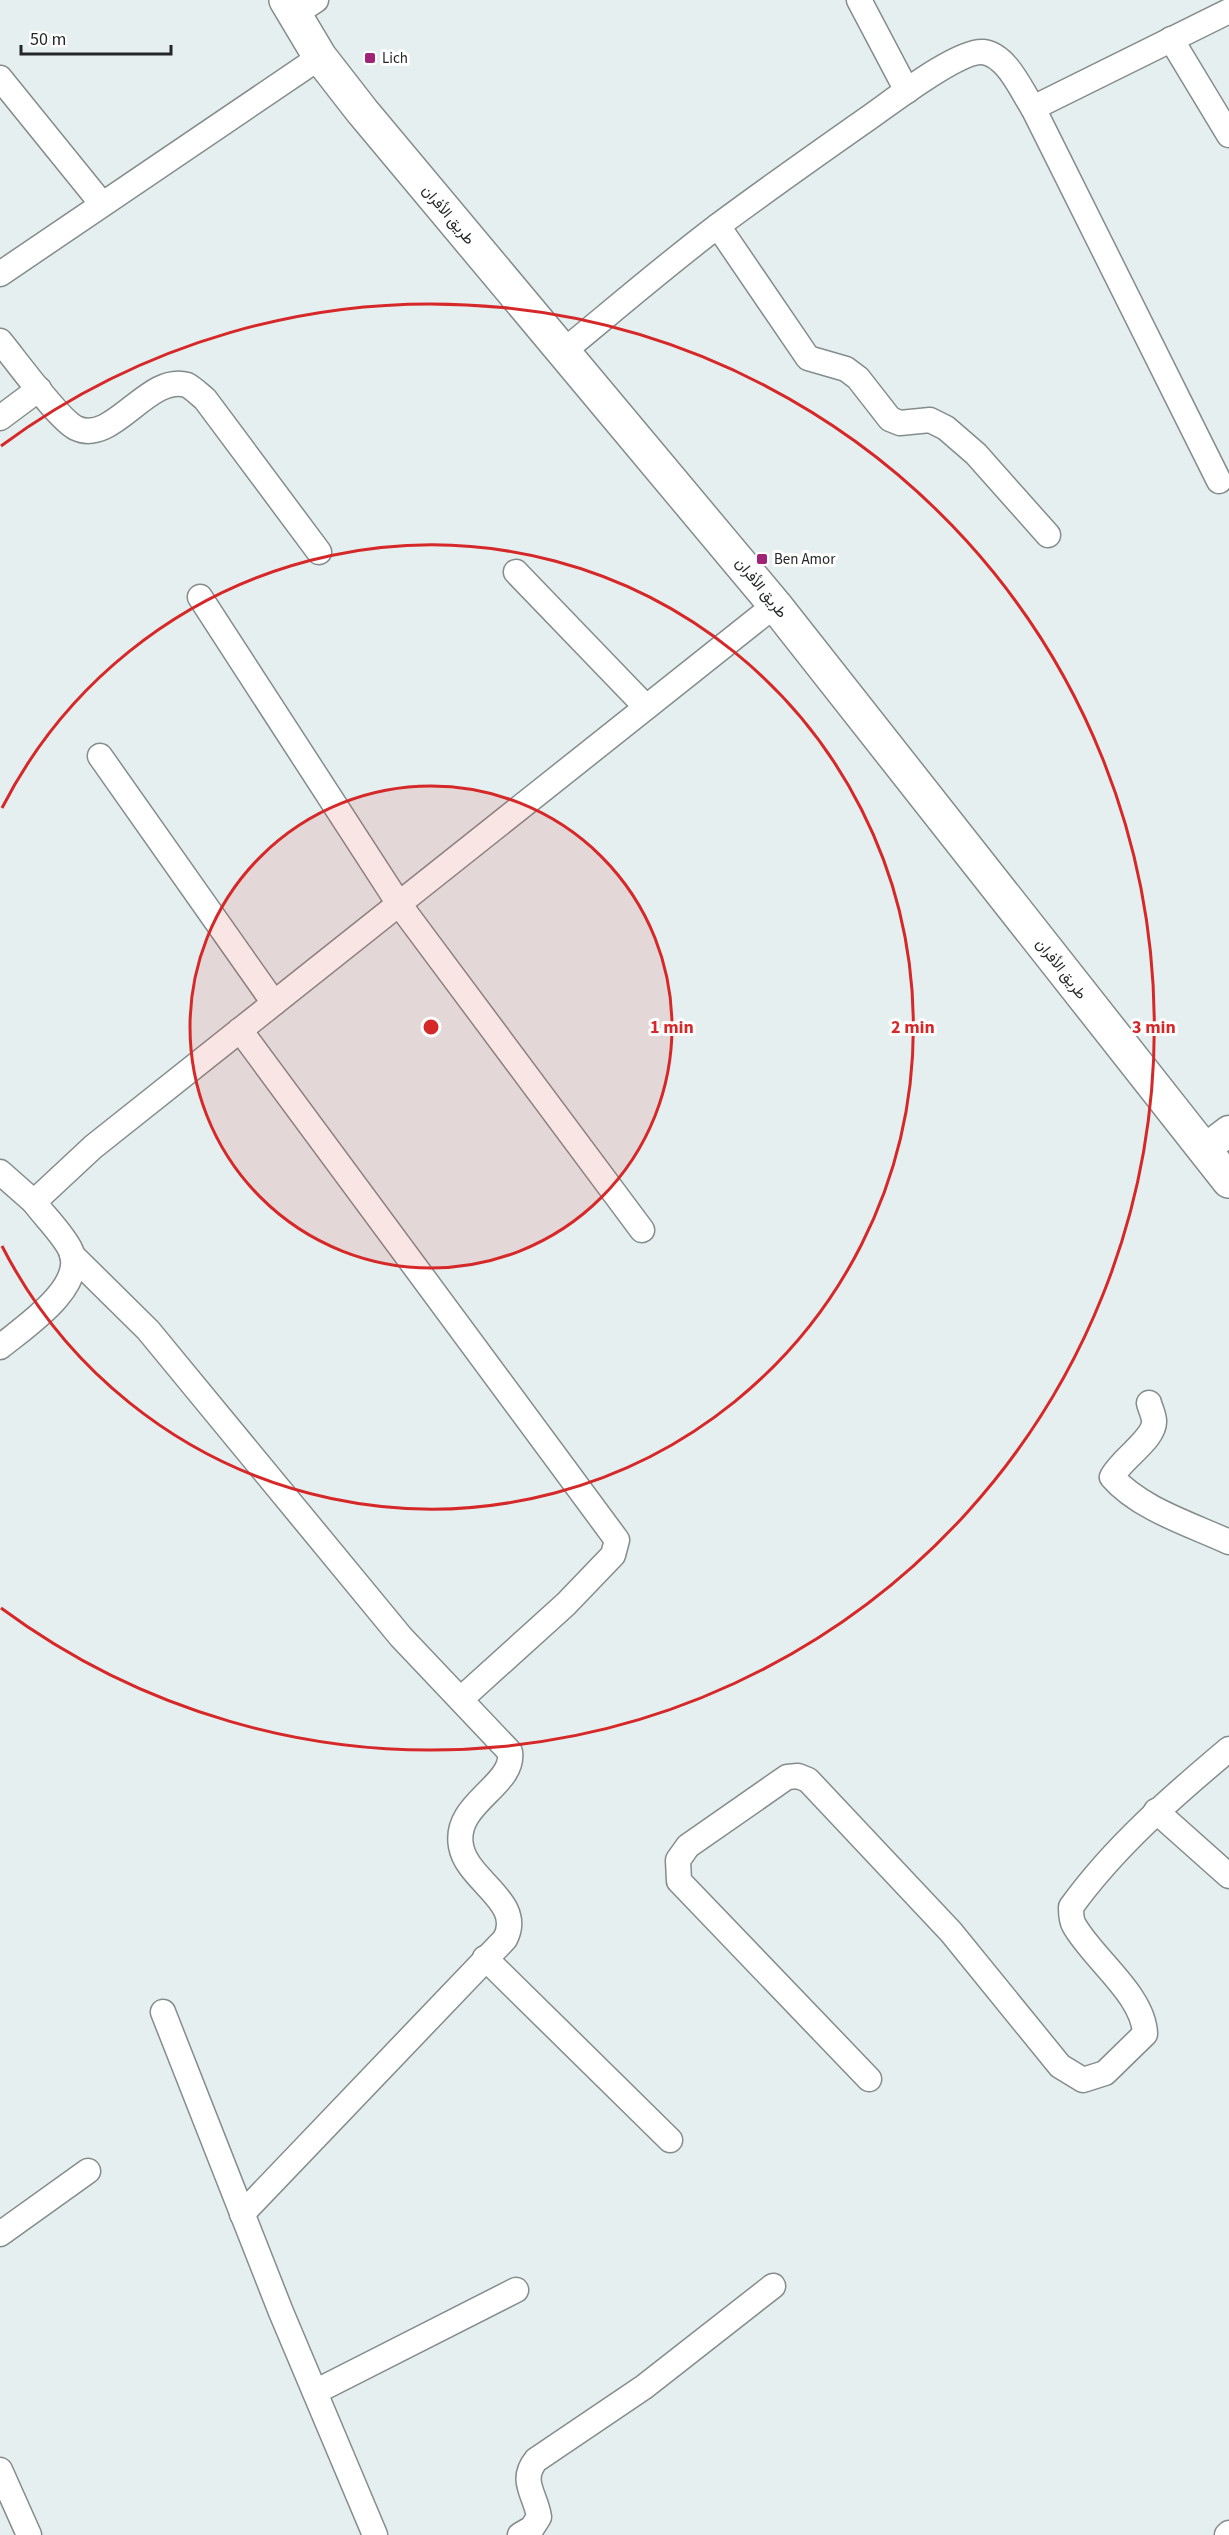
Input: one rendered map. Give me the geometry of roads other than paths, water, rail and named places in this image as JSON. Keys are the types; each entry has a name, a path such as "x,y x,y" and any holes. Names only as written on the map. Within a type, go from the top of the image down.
{"main road":[{"name":"طريق الأفران","path":"299,5 320,57 425,189 776,605 1229,1181"}],"street":[{"path":"859,0 907,91"},
{"path":"1033,108 1229,11"},
{"path":"1171,39 1229,135"},
{"path":"564,351 718,226 907,91 956,60 982,52 995,55 1006,67 1033,108 1219,481"},
{"path":"0,274 320,57"},
{"path":"0,78 102,204"},
{"path":"718,226 808,358 846,369 858,378 891,419 900,423 930,420 946,428 976,454 1048,535"},
{"path":"0,341 62,417 75,428 84,431 96,429 116,420 166,385 188,386 205,399 319,552"},
{"path":"0,418 39,389"},
{"path":"516,572 646,707"},
{"path":"200,597 399,904 642,1230"},
{"path":"34,1202 93,1146 776,605"},
{"path":"100,756 274,1003"},
{"path":"240,1030 617,1540 613,1555 566,1604 462,1699"},
{"path":"1204,1150 1229,1131"},
{"path":"0,1172 34,1202 72,1256 148,1330 227,1422 401,1637 504,1743 510,1752 511,1759 504,1774 467,1815 460,1832 461,1847 473,1871 507,1909 511,1920 505,1939 242,2214"},
{"path":"0,1347 48,1308 66,1286 71,1274 72,1256"},
{"path":"1149,1403 1154,1421 1152,1432 1112,1476 1124,1490 1163,1512 1229,1542"},
{"path":"869,2079 679,1881 678,1860 688,1846 787,1777 798,1776 808,1780 951,1932 1060,2066 1083,2080 1106,2073 1145,2034 1145,2023 1134,2003 1073,1924 1071,1907 1086,1886 1156,1811 1229,1749"},
{"path":"1156,1811 1229,1876"},
{"path":"485,1958 670,2140"},
{"path":"163,2012 242,2214 375,2535"},
{"path":"0,2234 88,2171"},
{"path":"520,2535 532,2528 540,2517 528,2475 536,2460 644,2387 773,2286"},
{"path":"315,2392 516,2290"},
{"path":"0,2470 29,2535"}],"place":[{"name":"Lich","path":"370,58"},
{"name":"Ben Amor","path":"762,559"}]}
